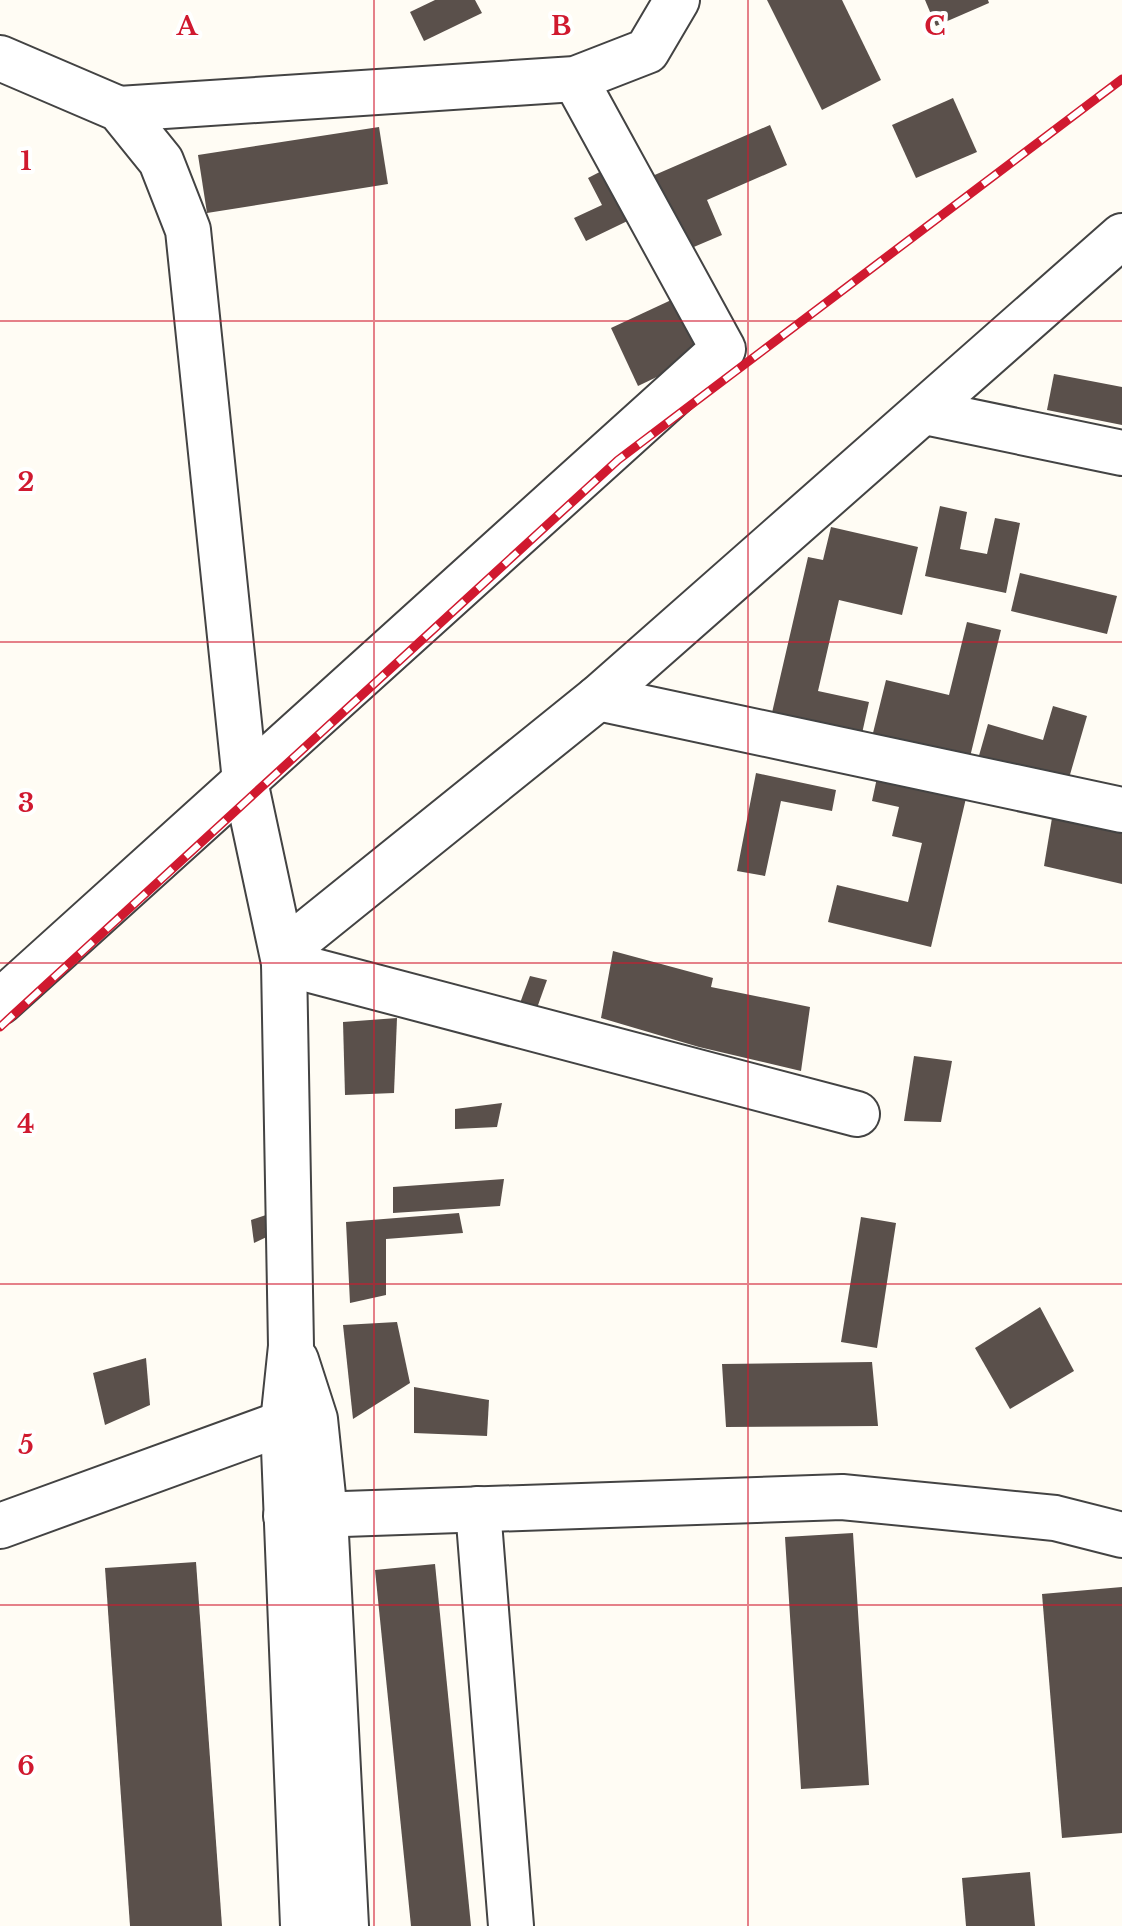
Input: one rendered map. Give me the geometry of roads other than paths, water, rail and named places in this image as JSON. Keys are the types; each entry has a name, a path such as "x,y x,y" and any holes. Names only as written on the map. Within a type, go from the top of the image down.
{"street":[{"path":"0,58 119,109 575,79 647,51 677,0"},
{"path":"0,1002 723,349 575,79"},
{"path":"119,109 161,161 188,230 245,781 284,963 291,1346 346,1926"},
{"path":"284,963 294,943 598,698 1122,236"},
{"path":"925,412 1122,453"},
{"path":"598,698 1122,810"},
{"path":"284,963 857,1114"},
{"path":"0,1526 299,1421"},
{"path":"306,1515 842,1497 1055,1518 1122,1535"},
{"path":"478,1509 511,1926"},
{"path":"303,1926 306,1515"}],"railway":[{"path":"0,1027 618,460 1122,79"}]}
